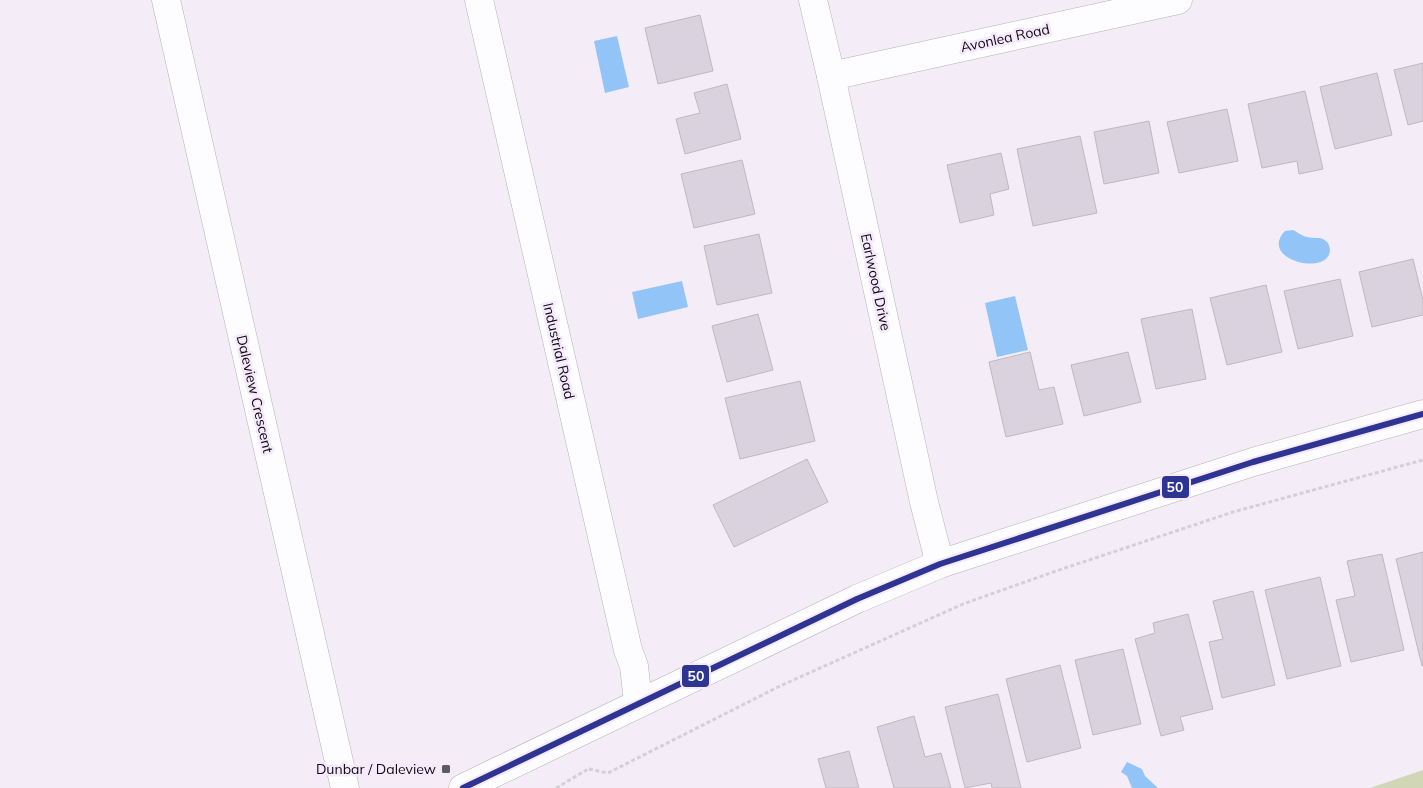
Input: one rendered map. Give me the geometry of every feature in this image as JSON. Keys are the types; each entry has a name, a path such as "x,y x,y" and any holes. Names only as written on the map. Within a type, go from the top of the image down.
{"street":[{"name":"Daleview Crescent","path":"166,0 345,788"},
{"name":"Industrial Road","path":"479,0 628,650 634,666 638,702"},
{"name":"Earlwood Drive","path":"813,0 924,502 940,564"},
{"name":"Avonlea Road","path":"831,76 1178,0"},
{"path":"463,788 638,702 857,599 940,564 1253,462 1423,414"}],"path":[{"path":"589,769 608,773 780,686 964,604 1056,570 1233,512 1423,460"}],"green space":[{"path":"1423,770 1423,788 1370,788"}],"water":[{"path":"617,36 629,87 605,93 594,41"},
{"path":"1293,230 1310,238 1321,239 1327,242 1330,251 1326,259 1318,263 1296,261 1280,250 1279,241 1285,231"},
{"path":"682,281 688,307 638,319 632,292"},
{"path":"1015,296 1028,350 997,357 985,303"},
{"path":"1127,762 1142,769 1145,776 1158,788 1132,788 1127,776 1121,772"}],"building":[{"path":"700,15 713,71 658,84 645,28"},
{"path":"1423,63 1423,121 1408,125 1394,70"},
{"path":"1377,73 1392,135 1335,149 1320,87"},
{"path":"727,84 741,139 685,154 676,119 700,113 694,93"},
{"path":"1305,91 1323,169 1299,174 1297,161 1262,168 1248,104"},
{"path":"1227,109 1238,161 1179,173 1167,122"},
{"path":"1149,121 1159,173 1104,184 1094,132"},
{"path":"1080,136 1097,213 1033,226 1017,149"},
{"path":"1001,153 1009,189 990,194 994,215 960,223 947,165"},
{"path":"742,160 755,214 694,228 681,174"},
{"path":"759,234 772,293 717,305 704,246"},
{"path":"1413,259 1423,300 1423,315 1372,327 1359,272"},
{"path":"1340,279 1353,336 1298,349 1284,291"},
{"path":"1266,285 1282,352 1227,365 1210,298"},
{"path":"1192,309 1206,379 1156,389 1141,319"},
{"path":"758,314 773,370 727,382 712,326"},
{"path":"1030,352 1039,390 1054,387 1063,424 1006,437 989,362"},
{"path":"1128,352 1141,402 1084,416 1071,365"},
{"path":"800,381 815,441 740,459 725,398"},
{"path":"807,459 828,502 734,547 713,505"},
{"path":"1423,552 1423,666 1422,666 1396,559"},
{"path":"1382,554 1404,650 1351,662 1336,600 1355,596 1347,561"},
{"path":"1320,577 1341,666 1287,679 1265,590"},
{"path":"1253,591 1275,685 1222,698 1209,642 1223,639 1213,601"},
{"path":"1188,614 1213,709 1180,717 1184,730 1161,736 1135,639 1155,633 1153,623"},
{"path":"1123,649 1141,724 1093,735 1075,660"},
{"path":"1060,665 1081,748 1027,762 1006,679"},
{"path":"998,694 1021,788 992,788 991,783 965,788 945,707"},
{"path":"914,716 925,757 941,753 951,788 894,788 877,727"},
{"path":"849,751 859,788 826,788 818,759"}],"transit line":[{"name":"50","path":"463,788 857,599 940,564 1253,462 1423,414"}],"place":[{"name":"Dunbar / Daleview","path":"446,769"}]}
